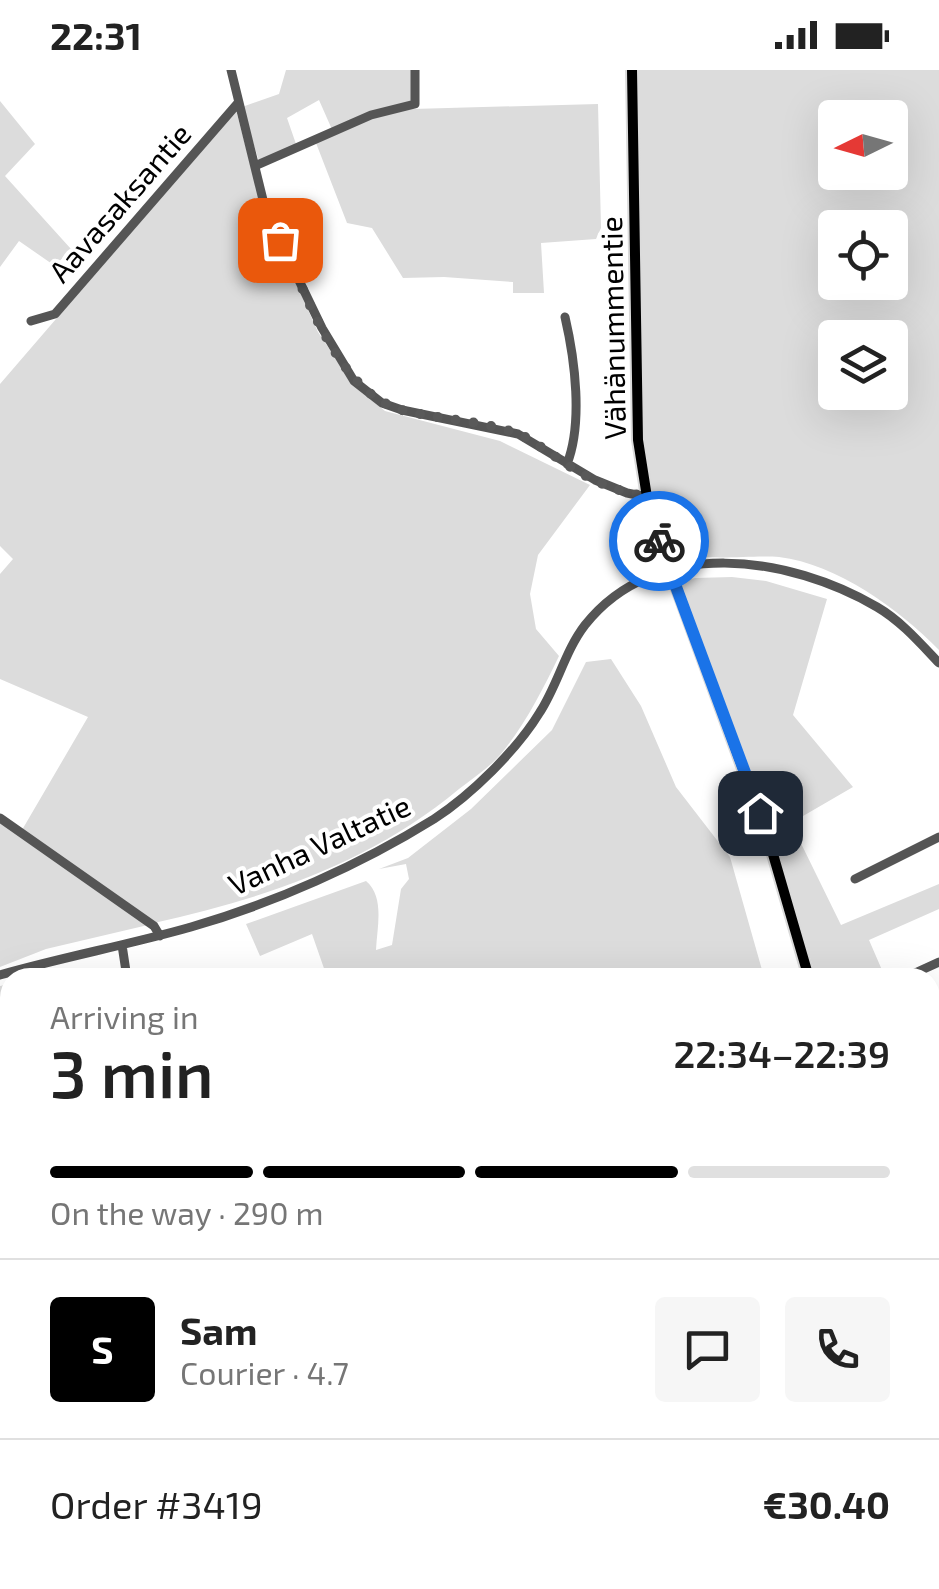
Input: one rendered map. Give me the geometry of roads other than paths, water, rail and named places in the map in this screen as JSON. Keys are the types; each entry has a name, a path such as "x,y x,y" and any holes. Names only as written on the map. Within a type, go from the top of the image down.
{"main road":[{"name":"Vähänummentie","path":"632,70 638,440 647,496 669,568 768,837 806,968"}],"street":[{"path":"231,70 266,212 322,328 354,380 382,402 402,410 518,434 567,464 627,493 647,496"},
{"path":"255,166 371,114 415,104 415,70"},
{"name":"Aavasaksantie","path":"31,321 55,314 238,103"},
{"path":"564,318 571,342 577,419 567,464"},
{"name":"Vanha Valtatie","path":"28,968 160,936 294,889 353,863 436,818 501,762 541,712 568,652 586,624 612,598 669,568 718,563 774,568 818,578 880,609 939,663"},
{"path":"0,818 154,926 160,936"},
{"path":"856,879 939,837"},
{"path":"122,945 126,968"}]}
